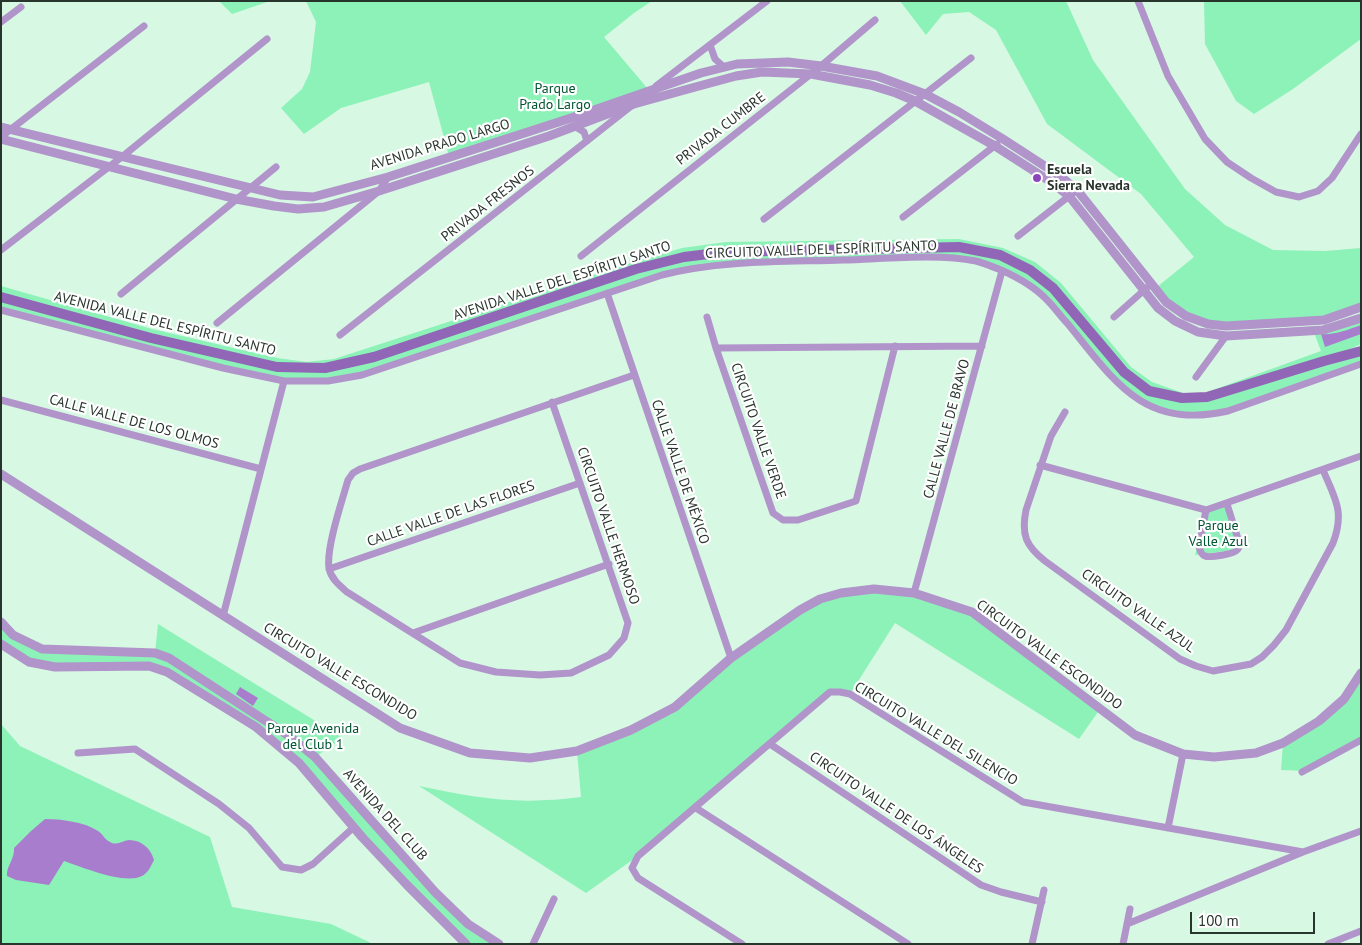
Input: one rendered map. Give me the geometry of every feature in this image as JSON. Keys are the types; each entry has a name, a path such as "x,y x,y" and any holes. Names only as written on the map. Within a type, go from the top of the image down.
{"main road":[{"name":"AVENIDA VALLE DEL ESPÍRITU SANTO","path":"1,297 152,338 278,366 325,368 374,358 636,269 684,256 725,252 959,248 1000,255 1030,270 1053,288 1124,372 1149,391 1182,398 1207,397 1361,351"},
{"name":"AVENIDA VALLE DEL ESPÍRITU SANTO","path":"1324,361 1361,344"}],"street":[{"name":"PRIVADA FRESNOS","path":"340,336 767,1"},
{"path":"1138,1 1168,76 1204,138 1226,162 1251,178 1276,192 1299,197 1318,191 1332,178 1361,134"},
{"path":"1,22 21,7"},
{"name":"PRIVADA CUMBRE","path":"581,256 821,66 875,20"},
{"path":"1,138 144,26"},
{"path":"1,250 123,156 267,39"},
{"path":"710,45 715,59 724,67"},
{"path":"764,219 971,58"},
{"name":"AVENIDA PRADO LARGO","path":"1,127 280,195 313,197 388,177 724,67 737,64 788,62 821,66 877,76 925,94 959,112 1060,176 1077,190 1166,302 1186,316 1208,324 1245,330 1324,330 1361,318"},
{"name":"AVENIDA PRADO LARGO","path":"1,138 236,198 298,209 324,207 576,127 634,104 736,76 762,72 811,74 870,85 915,101 995,146 1048,180 1069,196 1158,308 1175,321 1198,332 1226,336 1245,330 1324,320 1361,307"},
{"path":"576,127 584,132 588,141"},
{"path":"903,217 1002,139"},
{"path":"120,294 276,167"},
{"path":"217,323 379,191 388,177"},
{"path":"1018,236 1077,190"},
{"name":"CIRCUITO VALLE DEL ESPÍRITU SANTO","path":"1,310 223,368 284,381 328,381 362,375 607,293 690,268 721,264 940,258 976,261 1024,282 1048,300 1107,372 1127,393 1149,407 1172,413 1208,416 1228,411 1361,364"},
{"name":"CALLE VALLE DE BRAVO","path":"914,593 1002,271"},
{"path":"1114,317 1151,284"},
{"name":"CALLE VALLE DE MÉXICO","path":"607,293 730,658"},
{"name":"CIRCUITO VALLE VERDE","path":"707,317 772,513 783,520 798,520 856,501 895,346"},
{"path":"1196,377 1226,336"},
{"name":"CIRCUITO VALLE VERDE","path":"716,348 982,346"},
{"path":"329,569 330,552 348,480 352,473 634,375"},
{"path":"223,616 284,381"},
{"name":"CALLE VALLE DE LOS OLMOS","path":"1,400 260,469"},
{"name":"CIRCUITO VALLE HERMOSO","path":"329,569 335,582 347,592 460,663 496,672 540,676 571,673 609,655 624,638 628,623 552,402"},
{"name":"CIRCUITO VALLE AZUL","path":"1065,412 1051,436 1040,465 1024,523 1024,534 1028,544 1035,553 1180,659 1213,671 1251,664 1268,651 1286,630 1333,543 1339,528 1337,506 1323,470"},
{"path":"1040,465 1206,510 1361,456"},
{"name":"CIRCUITO VALLE ESCONDIDO","path":"1,474 400,728 470,753 530,758 577,751 631,730 674,707 730,658 800,610 820,599 874,589 914,593 972,612 1135,735 1183,754 1214,757 1256,752 1283,744 1319,721 1344,699 1361,673"},
{"name":"CALLE VALLE DE LAS FLORES","path":"329,569 580,483"},
{"path":"1206,510 1199,546 1200,551 1203,555 1209,556 1232,553 1237,551 1239,542 1227,504"},
{"path":"413,633 609,564"},
{"name":"AVENIDA DEL CLUB","path":"1,622 14,635 42,649 155,653 169,658 289,736 315,757 435,892 468,924 500,944"},
{"path":"1,644 30,662 54,667 149,666 167,672 256,728 299,762 406,885 466,944"},
{"path":"180,680 185,670"},
{"name":"CIRCUITO VALLE DEL SILENCIO","path":"742,944 638,878 632,868 638,856 830,692 850,694 1023,802 1303,852 1361,831"},
{"path":"1302,772 1361,740"},
{"name":"CIRCUITO VALLE DE LOS ÁNGELES","path":"770,744 981,885 1042,902"},
{"path":"78,753 135,749 219,804 249,828 282,867 301,870 313,864 354,827"},
{"path":"1168,828 1183,754"},
{"path":"696,808 908,944"},
{"path":"1126,924 1303,852"},
{"path":"1032,944 1044,890"},
{"path":"533,944 554,899"},
{"path":"1123,944 1130,908"},
{"path":"1328,944 1361,931"}],"green space":[{"path":"219,1 270,1 232,14"},
{"name":"Parque Prado Largo","path":"306,1 652,1 604,37 648,89 450,160 429,82 341,108 304,134 281,108 302,89 310,72 316,22"},
{"path":"900,1 1066,1 1093,60 1185,189 1225,225 1273,250 1325,251 1361,248 1361,307 1337,316 1226,326 1186,316 1157,287 1194,257 1141,194 1047,124 996,30 969,12 943,14 926,35"},
{"path":"1204,1 1361,1 1361,39 1293,89 1254,114 1236,101 1205,44"},
{"path":"959,239 1003,248 1035,262 1061,283 1131,367 1152,382 1183,393 1205,393 1321,351 1313,330 1361,318 1361,344 1326,360 1361,351 1361,364 1228,411 1179,415 1127,393 1048,300 1024,282 976,261 940,258 690,268 362,375 328,381 284,381 1,310 1,286 152,329 277,358 307,362 334,359 633,262 682,248 726,242"},
{"name":"Parque Valle Azul","path":"1226,505 1243,549 1195,555 1207,511"},
{"path":"841,593 914,593 972,612 1100,709 1079,739 895,623 850,694 830,693 638,856 586,893 419,786 498,799 530,801 581,797 577,751 675,707 800,610"},
{"name":"Parque Avenida del Club 1","path":"1,622 42,649 155,653 158,624 343,738 315,757 435,892 499,944 466,944 278,745 149,666 29,662 1,644"},
{"path":"1361,673 1361,740 1307,771 1281,770 1283,743 1319,721"},
{"path":"1,724 20,746 210,837 232,907 331,924 373,944 1,944"}],"shaded area":[{"path":"1361,325 1361,334 1325,347 1321,334 1336,333"},
{"path":"240,687 258,698 253,706 236,694"},
{"path":"45,819 65,820 86,825 98,831 113,843 134,840 142,843 151,852 154,860 146,873 134,878 114,877 64,861 49,885 16,880 7,876 14,848"}],"place":[{"name":"Escuela Sierra Nevada","path":"1037,178"}]}
